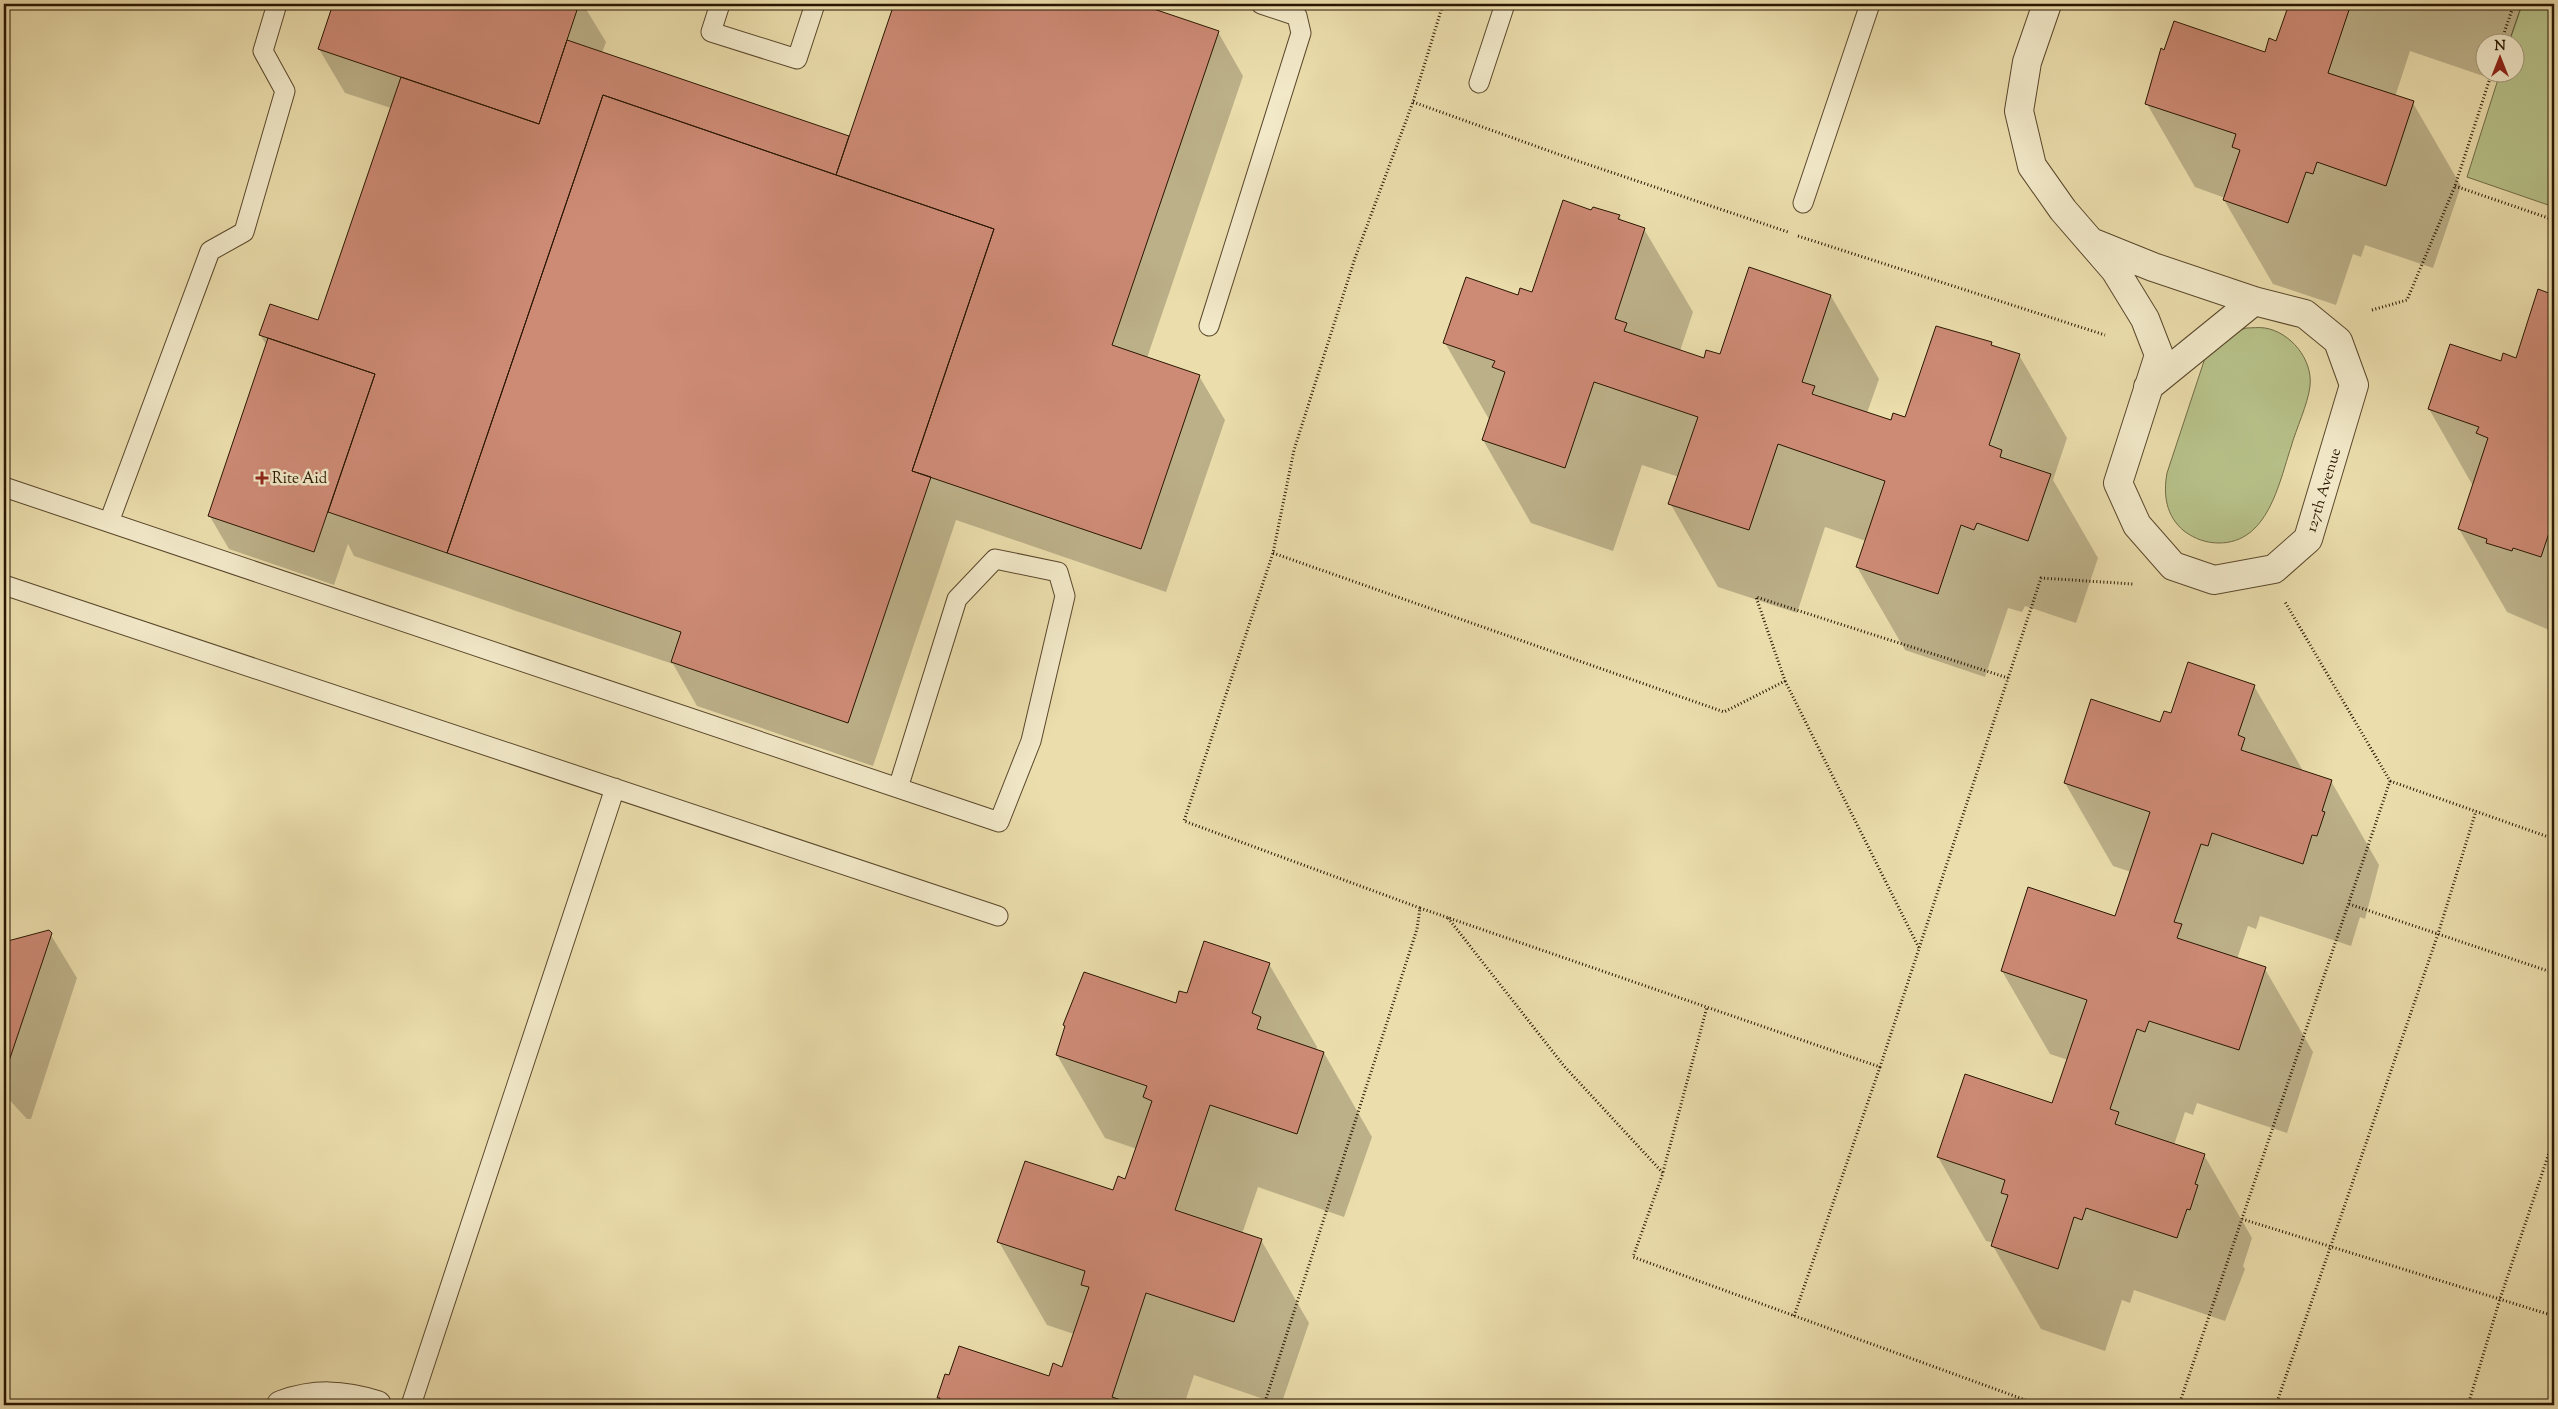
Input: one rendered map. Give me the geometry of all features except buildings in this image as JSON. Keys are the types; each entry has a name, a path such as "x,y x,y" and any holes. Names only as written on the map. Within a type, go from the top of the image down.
{"street":[{"name":"127th Avenue","path":"2047,4 2027,62 2019,111 2032,166 2063,210 2115,270 2145,319 2159,355 2118,483 2137,525 2173,566 2214,580 2274,569 2308,538 2354,385 2338,341 2305,314 2254,301 2153,267 2091,242"},
{"path":"2148,387 2254,301"},
{"path":"281,1405 303,1397 352,1397 377,1405"}],"lane":[{"path":"109,522 210,251 244,232 285,91 263,51 277,4"},
{"path":"720,4 711,32 797,59 815,4"},
{"path":"1208,326 1301,33 1302,10 1261,4"},
{"path":"1479,83 1506,4"},
{"path":"1803,203 1870,4"},
{"path":"4,487 109,522 898,788 999,822 1031,740 1066,596 1058,572 995,559 957,599 898,788"},
{"path":"4,585 998,916"},
{"path":"411,1405 615,788"}],"path":[{"path":"1443,4 1412,102 1355,258 1294,450 1273,553 1184,821 1447,918 1880,1067"},
{"path":"2504,32 2514,4"},
{"path":"2372,310 2407,300 2455,186 2489,82"},
{"path":"1412,102 1678,196 2105,335"},
{"path":"2455,186 2554,220"},
{"path":"1273,553 1724,712 1785,681"},
{"path":"1794,1316 1880,1067 2041,578 2133,584"},
{"path":"1919,949 1785,681 1756,597 2008,678"},
{"path":"2285,601 2390,781 2554,839"},
{"path":"2179,1405 2390,781"},
{"path":"2276,1405 2438,934 2476,811"},
{"path":"2349,904 2554,973"},
{"path":"1264,1405 1417,929 1420,908"},
{"path":"1447,918 1564,1066 1663,1173"},
{"path":"1707,1007 1663,1173 1633,1257 2039,1405"},
{"path":"2468,1405 2500,1300 2554,1138"},
{"path":"2242,1219 2554,1316"}],"green space":[{"path":"2522,4 2554,4 2554,207 2467,177 2497,82 2526,82 2526,32 2512,32"},
{"path":"2246,328 2263,328 2274,331 2283,335 2298,348 2308,366 2310,376 2309,393 2276,493 2260,522 2249,533 2236,540 2219,543 2210,542 2188,534 2173,519 2167,505 2165,489 2167,473 2206,355 2229,334"}],"place":[{"name":"Rite Aid","path":"262,478"}]}
